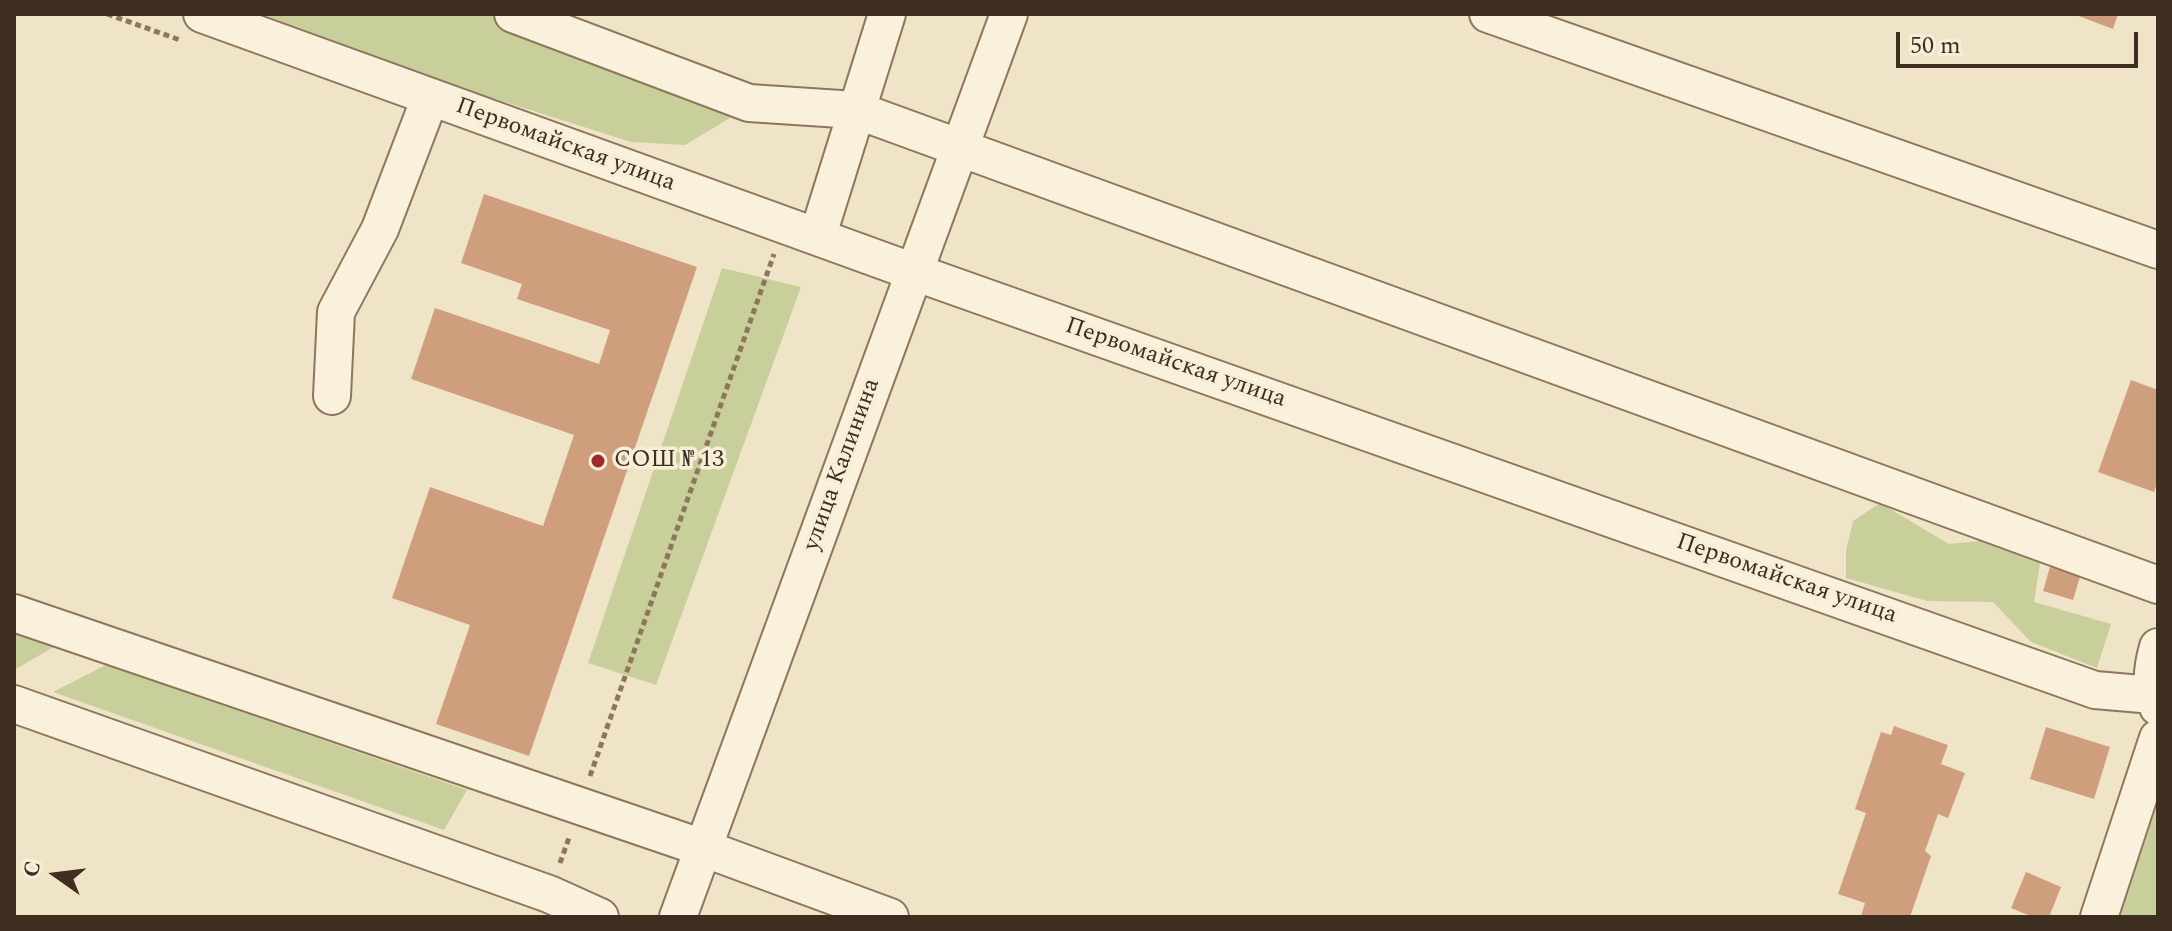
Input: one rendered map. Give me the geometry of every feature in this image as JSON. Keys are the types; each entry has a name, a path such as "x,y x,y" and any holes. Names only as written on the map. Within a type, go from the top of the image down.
{"street":[{"name":"Первомайская улица","path":"202,14 914,272 2095,690 2156,701"},
{"path":"513,14 749,103 856,110 2158,585"},
{"path":"822,222 887,14"},
{"name":"улица Калинина","path":"678,917 1009,14"},
{"path":"1488,14 2158,250"},
{"path":"332,396 336,312 380,229 430,98"},
{"path":"14,613 703,848 890,917"},
{"path":"2156,701 2152,668 2158,647"},
{"path":"14,704 549,894 600,917"},
{"path":"2099,917 2158,738"}],"path":[{"path":"549,894 774,254"}],"green space":[{"path":"262,14 507,14 700,86 730,118 685,145 631,142 464,89"},
{"path":"722,268 801,287 656,685 588,663"},
{"path":"1880,503 1949,544 2000,539 2041,557 2034,602 2111,624 2097,668 2031,642 1993,602 1927,601 1846,578 1846,551 1853,521"},
{"path":"14,629 57,645 14,670"},
{"path":"106,665 467,790 444,830 53,692"},
{"path":"2158,803 2158,917 2119,917"}],"building":[{"path":"2073,14 2118,14 2113,29"},
{"name":"СОШ № 13","path":"484,194 697,267 529,756 436,724 470,625 392,598 430,487 543,526 574,435 411,379 435,308 599,364 610,330 517,299 522,284 461,263"},
{"path":"2131,380 2158,390 2158,480 2154,492 2098,472"},
{"path":"2052,560 2082,570 2073,600 2043,591"},
{"path":"1894,726 1948,745 1941,764 1965,773 1948,818 1938,814 1925,851 1931,856 1910,917 1864,917 1861,916 1865,903 1838,894 1866,813 1855,809 1881,732 1891,735"},
{"path":"2046,727 2110,747 2094,799 2030,779"},
{"path":"2026,872 2061,887 2049,917 2033,917 2011,908"}],"place":[{"name":"СОШ № 13","path":"598,461"}]}
